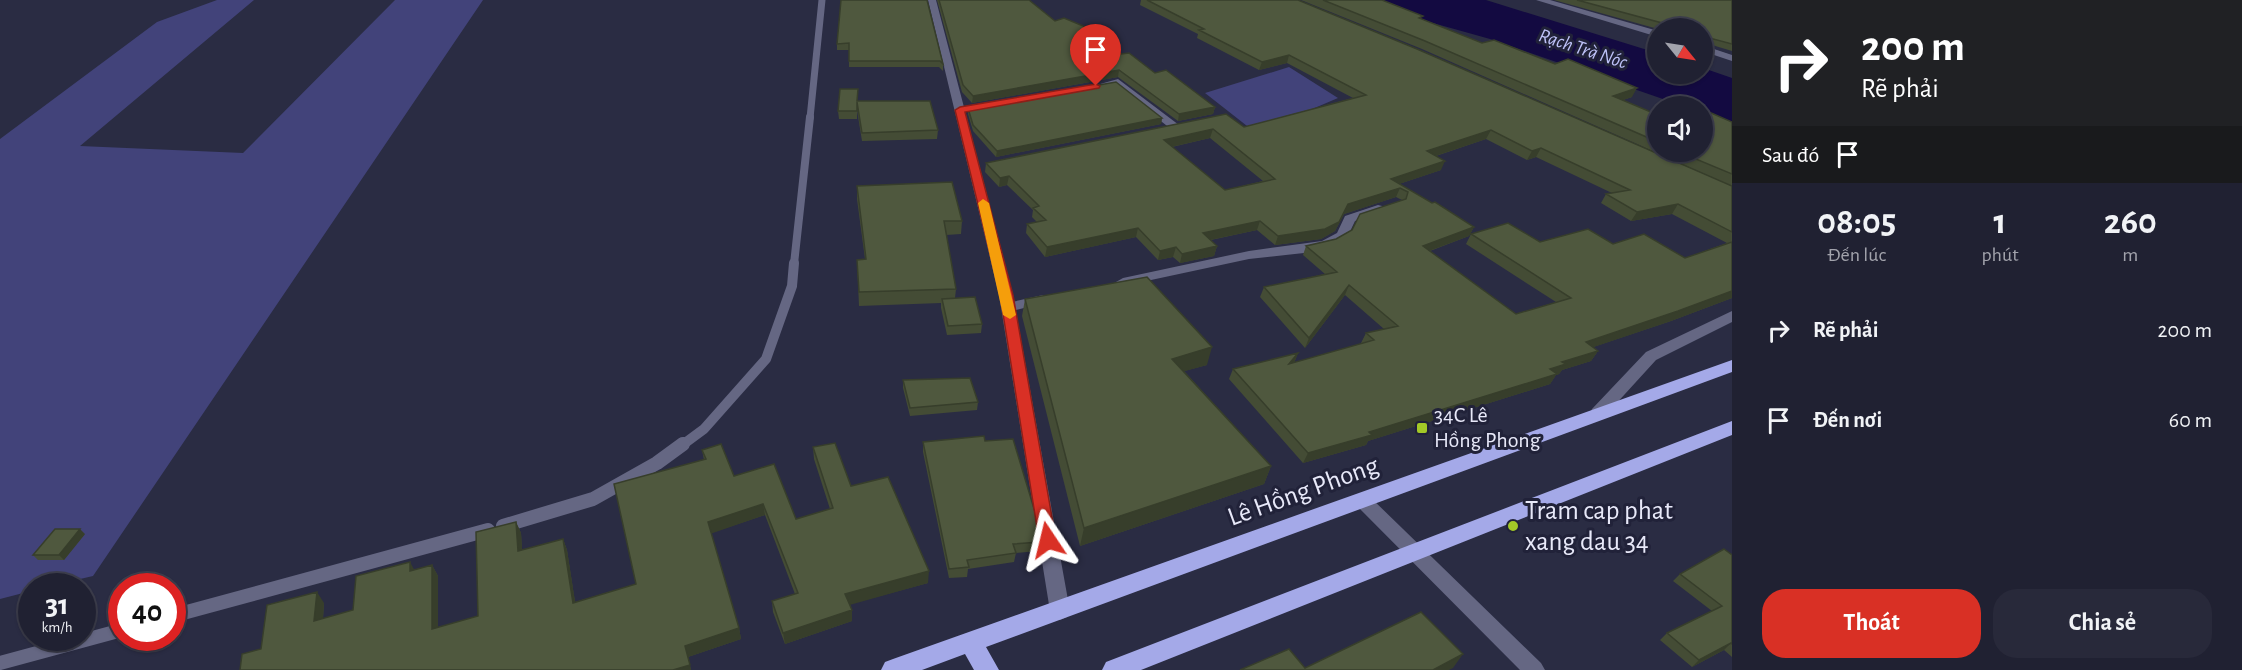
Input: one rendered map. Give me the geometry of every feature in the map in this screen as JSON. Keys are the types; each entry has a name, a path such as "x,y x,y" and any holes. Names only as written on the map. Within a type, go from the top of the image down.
{"highway":[{"name":"Lê Hồng Phong","path":"893,670 1732,366"},
{"path":"1114,670 1732,428"},
{"path":"971,643 987,670"}],"street":[{"path":"932,0 966,109 980,167 1008,307 1060,611"},
{"path":"1540,0 1647,31"},
{"path":"1713,52 1732,58"},
{"path":"1084,88 1118,82 1175,127"},
{"path":"1109,285 1249,255 1304,249 1326,244 1342,235 1350,219 1388,206"},
{"path":"1008,307 1053,297"},
{"path":"1598,413 1651,356 1732,316"},
{"path":"1362,500 1534,670"}],"lane":[{"path":"186,612 593,499 657,464 704,429 766,359 792,286 822,0"},
{"path":"0,663 108,634"}],"shaded area":[{"path":"217,0 254,0 80,146 243,153 395,0 483,0 95,573 18,573 18,594 0,599 0,139 157,22"},
{"path":"1289,67 1338,98 1256,133 1205,93"}],"water":[{"name":"Rạch Trà Nóc","path":"1363,0 1486,0 1647,50 1647,84 1713,84 1713,71 1732,78 1732,124 1713,117 1713,96 1654,96 1490,39 1408,16"}],"building":[{"path":"841,0 927,0 943,64 940,61 849,61 849,43 837,44"},
{"path":"939,0 1029,0 1055,21 1064,18 1088,28 1121,54 1129,53 1155,73 1166,70 1215,107 1179,114 1119,70 973,96 963,85"},
{"path":"1147,0 1298,0 1647,149 1647,162 1677,162 1732,186 1732,232 1678,204 1637,212 1606,194 1630,190 1541,148 1532,151 1491,130 1427,151 1445,161 1391,179 1432,203 1435,202 1474,227 1423,246 1516,314 1571,298 1471,234 1508,223 1540,242 1588,229 1613,244 1644,234 1685,258 1732,242 1732,291 1586,342 1598,351 1562,362 1566,364 1550,369 1557,374 1369,432 1372,435 1308,453 1233,369 1298,353 1289,364 1374,340 1366,333 1398,326 1349,285 1309,338 1264,287 1337,272 1306,246 1336,239 1352,230 1360,214 1406,199 1408,192 1400,188 1348,204 1339,222 1325,229 1278,236 1260,221 1203,233 1217,246 1182,254 1176,247 1160,251 1138,228 1047,247 1027,224 1046,220 1033,208 1039,206 1009,176 1000,178 986,163 1226,114 1244,127 1366,95 1289,55 1262,62 1199,30 1204,29","holes":["1213,129 1275,179 1225,190 1164,140"]},
{"path":"1323,0 1382,0 1423,16 1419,18 1482,43 1494,40 1555,64 1568,59 1637,88 1613,96 1647,110 1647,137 1425,41"},
{"path":"1577,0 1732,0 1732,44 1713,39 1713,18 1647,19"},
{"path":"1116,82 1162,118 997,151 973,125 968,108"},
{"path":"840,89 858,89 857,101 930,101 938,130 862,133 857,102 857,111 838,111"},
{"path":"1713,114 1732,122 1732,174 1703,162 1713,162"},
{"path":"952,182 962,221 944,221 956,289 859,292 857,260 866,259 857,186"},
{"path":"1147,277 1212,347 1172,359 1271,466 1084,528 1025,299"},
{"path":"975,297 982,324 948,326 942,299"},
{"path":"970,378 978,402 910,408 903,380"},
{"path":"984,436 985,441 1013,439 1035,512 1040,542 1013,544 1016,553 967,560 969,567 949,569 923,442"},
{"path":"835,443 851,486 888,477 929,571 845,594 852,610 783,633 772,601 798,593 763,504 708,522 739,628 685,646 690,665 673,670 240,670 242,654 261,649 267,605 317,592 314,621 353,610 356,576 410,562 410,571 432,565 432,629 478,616 476,532 516,522 518,551 563,539 573,603 636,584 614,484 706,459 702,450 721,444 734,476 774,464 796,519 833,508 813,447"},
{"path":"55,529 80,529 59,555 33,555"},
{"path":"1724,549 1732,555 1732,644 1699,660 1667,633 1722,606 1680,574"},
{"path":"1421,612 1463,654 1433,670 1240,670 1289,649 1305,668"}],"slow traffic":[{"path":"983,203 1010,315"}],"place":[{"name":"34C Lê Hồng Phong","path":"1422,428"},
{"name":"Tram cap phat xang dau 34","path":"1513,526"}],"route":[{"path":"1048,540 1006,295 960,110 1096,86"}]}
